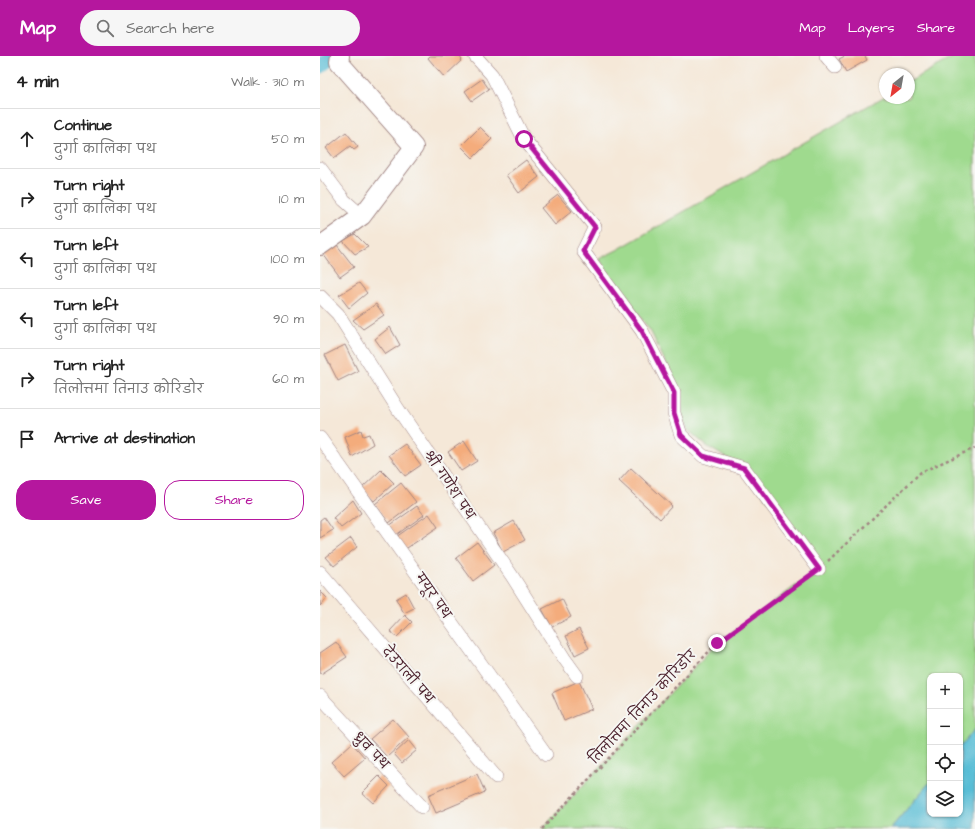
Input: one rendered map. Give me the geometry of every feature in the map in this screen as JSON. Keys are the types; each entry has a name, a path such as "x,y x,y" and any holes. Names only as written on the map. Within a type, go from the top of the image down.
{"street":[{"path":"475,56 492,75 524,139 595,227 583,251 642,331 674,393 674,413 681,435 703,456 744,468 819,569"},
{"path":"826,56 835,67"},
{"path":"320,246 362,216 414,147 340,59"},
{"path":"320,168 344,200 362,216"},
{"name":"श्री गणेश पथ","path":"320,296 338,314 398,409 512,576 577,676"},
{"name":"मयूर पथ","path":"320,438 546,755"},
{"name":"देउराली पथ","path":"320,572 496,777"},
{"name":"ध्रुव पथ","path":"320,696 422,807"}],"path":[{"name":"तिलोत्तमा तिनाउ कोरिडोर","path":"542,829 717,643 819,569 921,472 975,448"}],"green space":[{"path":"955,56 975,56 975,729 963,743 963,673 927,673 927,786 890,829 542,829 717,643 819,569 744,468 708,447 688,430 681,414 680,392 651,332 599,259 879,99 879,104 915,104 915,79"}],"water":[{"path":"975,729 975,829 890,829 927,786 927,817 963,817 963,743"}],"building":[{"path":"430,56 459,56 462,60 444,77 428,58"},
{"path":"845,56 865,56 867,60 846,72 839,59"},
{"path":"482,79 489,89 472,101 465,91"},
{"path":"480,127 492,139 473,158 461,146"},
{"path":"346,132 358,147 354,150 350,146 334,158 326,148"},
{"path":"526,160 539,177 519,193 506,175"},
{"path":"558,195 572,211 555,225 541,208"},
{"path":"355,234 368,247 355,254 343,241"},
{"path":"337,245 354,267 340,277 323,254"},
{"path":"359,283 367,293 349,308 339,295"},
{"path":"376,304 384,315 363,329 353,320"},
{"path":"390,327 400,345 386,354 375,339"},
{"path":"345,345 358,371 338,381 325,355"},
{"path":"361,430 363,436 369,434 373,444 352,457 345,437"},
{"path":"464,441 477,461 461,471 448,452"},
{"path":"405,444 421,465 405,476 389,455"},
{"path":"631,468 672,506 660,519 619,481"},
{"path":"381,470 394,483 374,501 362,488"},
{"path":"401,483 416,502 389,523 375,504"},
{"path":"353,500 361,513 341,528 333,518"},
{"path":"417,506 424,515 396,535 389,526"},
{"path":"429,514 438,527 404,550 396,537"},
{"path":"324,517 333,530 320,538 320,520"},
{"path":"514,521 525,540 503,552 493,533"},
{"path":"351,538 357,547 334,566 326,557"},
{"path":"477,542 494,565 473,581 456,558"},
{"path":"320,591 327,598 320,606"},
{"path":"406,593 414,608 404,613 396,599"},
{"path":"562,599 571,617 552,627 542,609"},
{"path":"405,615 412,622 397,637 390,631"},
{"path":"579,629 589,648 575,655 566,636"},
{"path":"336,642 347,657 321,674 320,653"},
{"path":"579,681 592,709 564,721 552,693"},
{"path":"393,719 409,737 387,757 370,739"},
{"path":"409,740 417,750 402,763 394,754"},
{"path":"352,743 365,758 344,776 331,762"},
{"path":"477,774 485,792 436,813 428,795"},
{"path":"379,776 389,786 373,803 362,793"}],"waterway":[{"path":"320,66 333,56"}],"route":[{"path":"524,139 595,227 583,251 642,331 674,393 674,413 681,435 703,456 744,468 819,569 717,643"}]}
